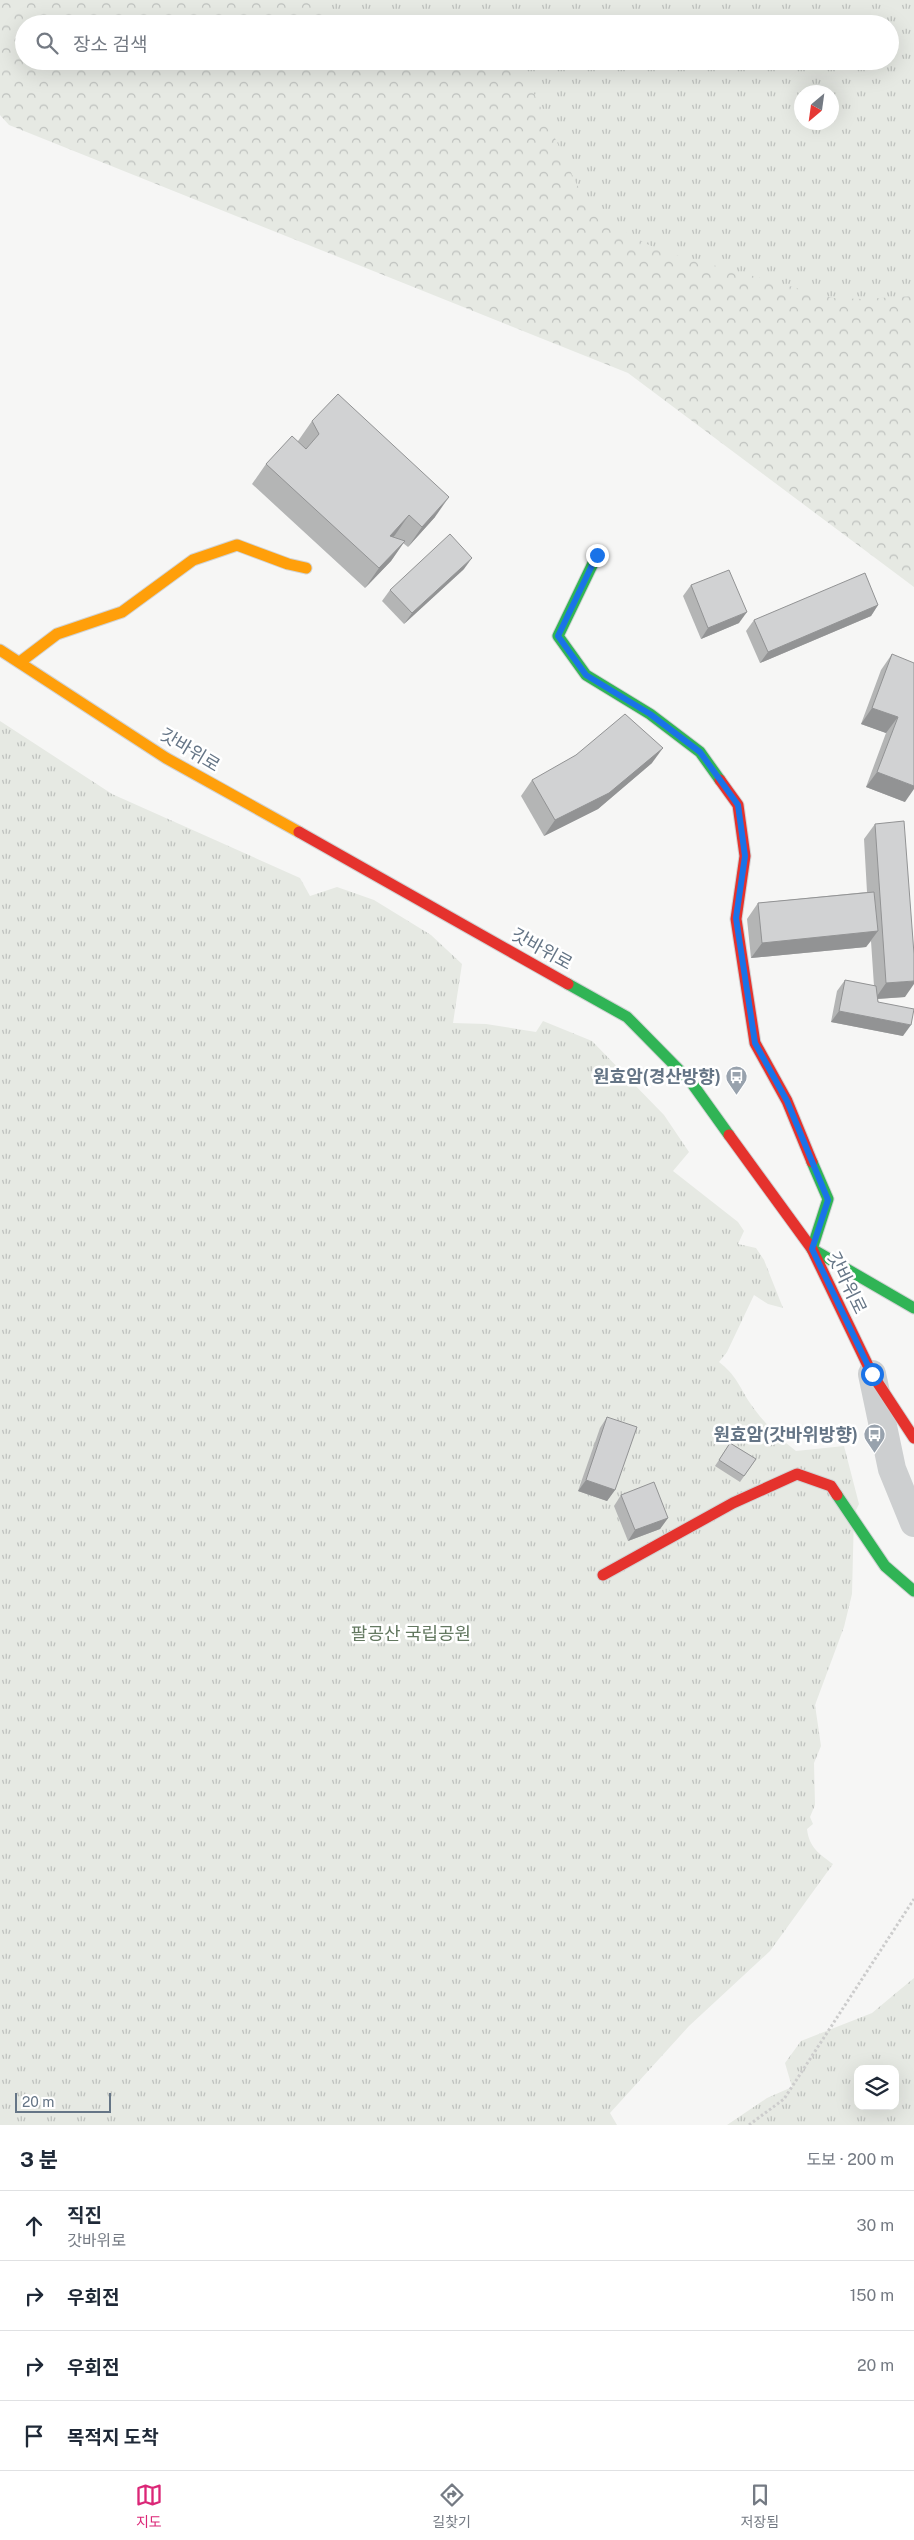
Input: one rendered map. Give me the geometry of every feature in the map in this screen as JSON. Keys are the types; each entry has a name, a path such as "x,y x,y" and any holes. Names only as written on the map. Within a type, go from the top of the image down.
{"street":[{"path":"20,662 57,634 122,612 193,560 237,545 288,564 306,568"},
{"path":"597,555 558,636 586,675 650,714 700,752 738,805 745,856 736,918 755,1043 787,1101 828,1200 812,1249 914,1308"},
{"name":"갓바위로","path":"0,650 166,758 627,1017 691,1082 812,1249 872,1374 914,1438"},
{"path":"872,1374 892,1469 914,1523"},
{"path":"603,1575 733,1503 797,1474 831,1486 885,1566 914,1591"}],"path":[{"path":"749,2125 784,2099 914,1899"}],"green space":[{"path":"0,0 914,0 914,587 628,373 9,125 0,115"},
{"path":"303,0 914,0 914,296 863,299 833,298 665,252 639,240 605,217 577,185 523,70 899,70 899,15 335,15"},
{"name":"팔공산 국립공원","path":"0,721 112,794 300,878 310,896 337,887 374,900 431,935 462,964 453,1023 486,1024 536,1032 543,1021 592,1041 664,1115 689,1152 673,1171 738,1222 744,1231 738,1244 756,1248 764,1260 783,1308 768,1304 754,1295 727,1352 719,1362 733,1376 750,1403 766,1423 796,1451 844,1446 859,1504 854,1514 852,1594 844,1627 815,1705 821,1746 814,1763 815,1805 810,1817 813,1824 807,1829 812,1845 833,1864 770,1951 689,2026 610,2113 617,2125 0,2125"},
{"path":"914,1978 914,2125 727,2125 767,2098 792,2087 785,2063 801,2041 872,2013"}],"building":[{"path":"338,394 449,497 422,527 409,515 390,536 405,541 379,568 266,464 292,436 306,449 319,434 312,421"},
{"path":"450,534 472,558 412,613 390,590"},
{"path":"729,570 747,612 708,628 691,585"},
{"path":"865,573 878,605 768,652 754,620"},
{"path":"892,654 914,663 914,786 877,772 898,717 872,708"},
{"path":"625,714 663,748 609,793 555,820 532,780 576,755"},
{"path":"904,821 914,954 914,981 886,983 875,824"},
{"path":"874,892 878,931 762,943 758,903"},
{"path":"845,980 876,986 878,1002 914,1009 911,1025 839,1011"},
{"path":"607,1417 637,1427 615,1490 586,1480"},
{"path":"730,1443 756,1459 744,1476 719,1460"},
{"path":"654,1482 668,1518 635,1530 621,1495"}],"traffic: fast":[{"path":"597,555 558,636 586,675 650,714 700,752 720,780"},
{"path":"568,984 627,1017 691,1082 729,1135"},
{"path":"812,1162 828,1199 812,1249 914,1308"},
{"path":"837,1495 885,1566 914,1591"}],"traffic: slow":[{"path":"20,662 57,634 122,612 193,560 237,545 288,564 306,568"},
{"path":"0,650 166,758 299,832"}],"traffic: jam":[{"path":"720,780 738,805 745,856 736,919 755,1043 787,1101 812,1162"},
{"path":"299,832 568,984"},
{"path":"729,1135 812,1249 872,1374 914,1438"},
{"path":"603,1575 733,1503 797,1474 831,1486 837,1495"}],"place":[{"name":"원효암(경산방향)","path":"737,1096"},
{"name":"원효암(갓바위방향)","path":"874,1454"}],"route":[{"path":"597,555 558,636 586,675 650,714 700,752 738,805 745,856 736,918 742,973 755,1043 787,1101 828,1200 812,1249 872,1374"}]}
